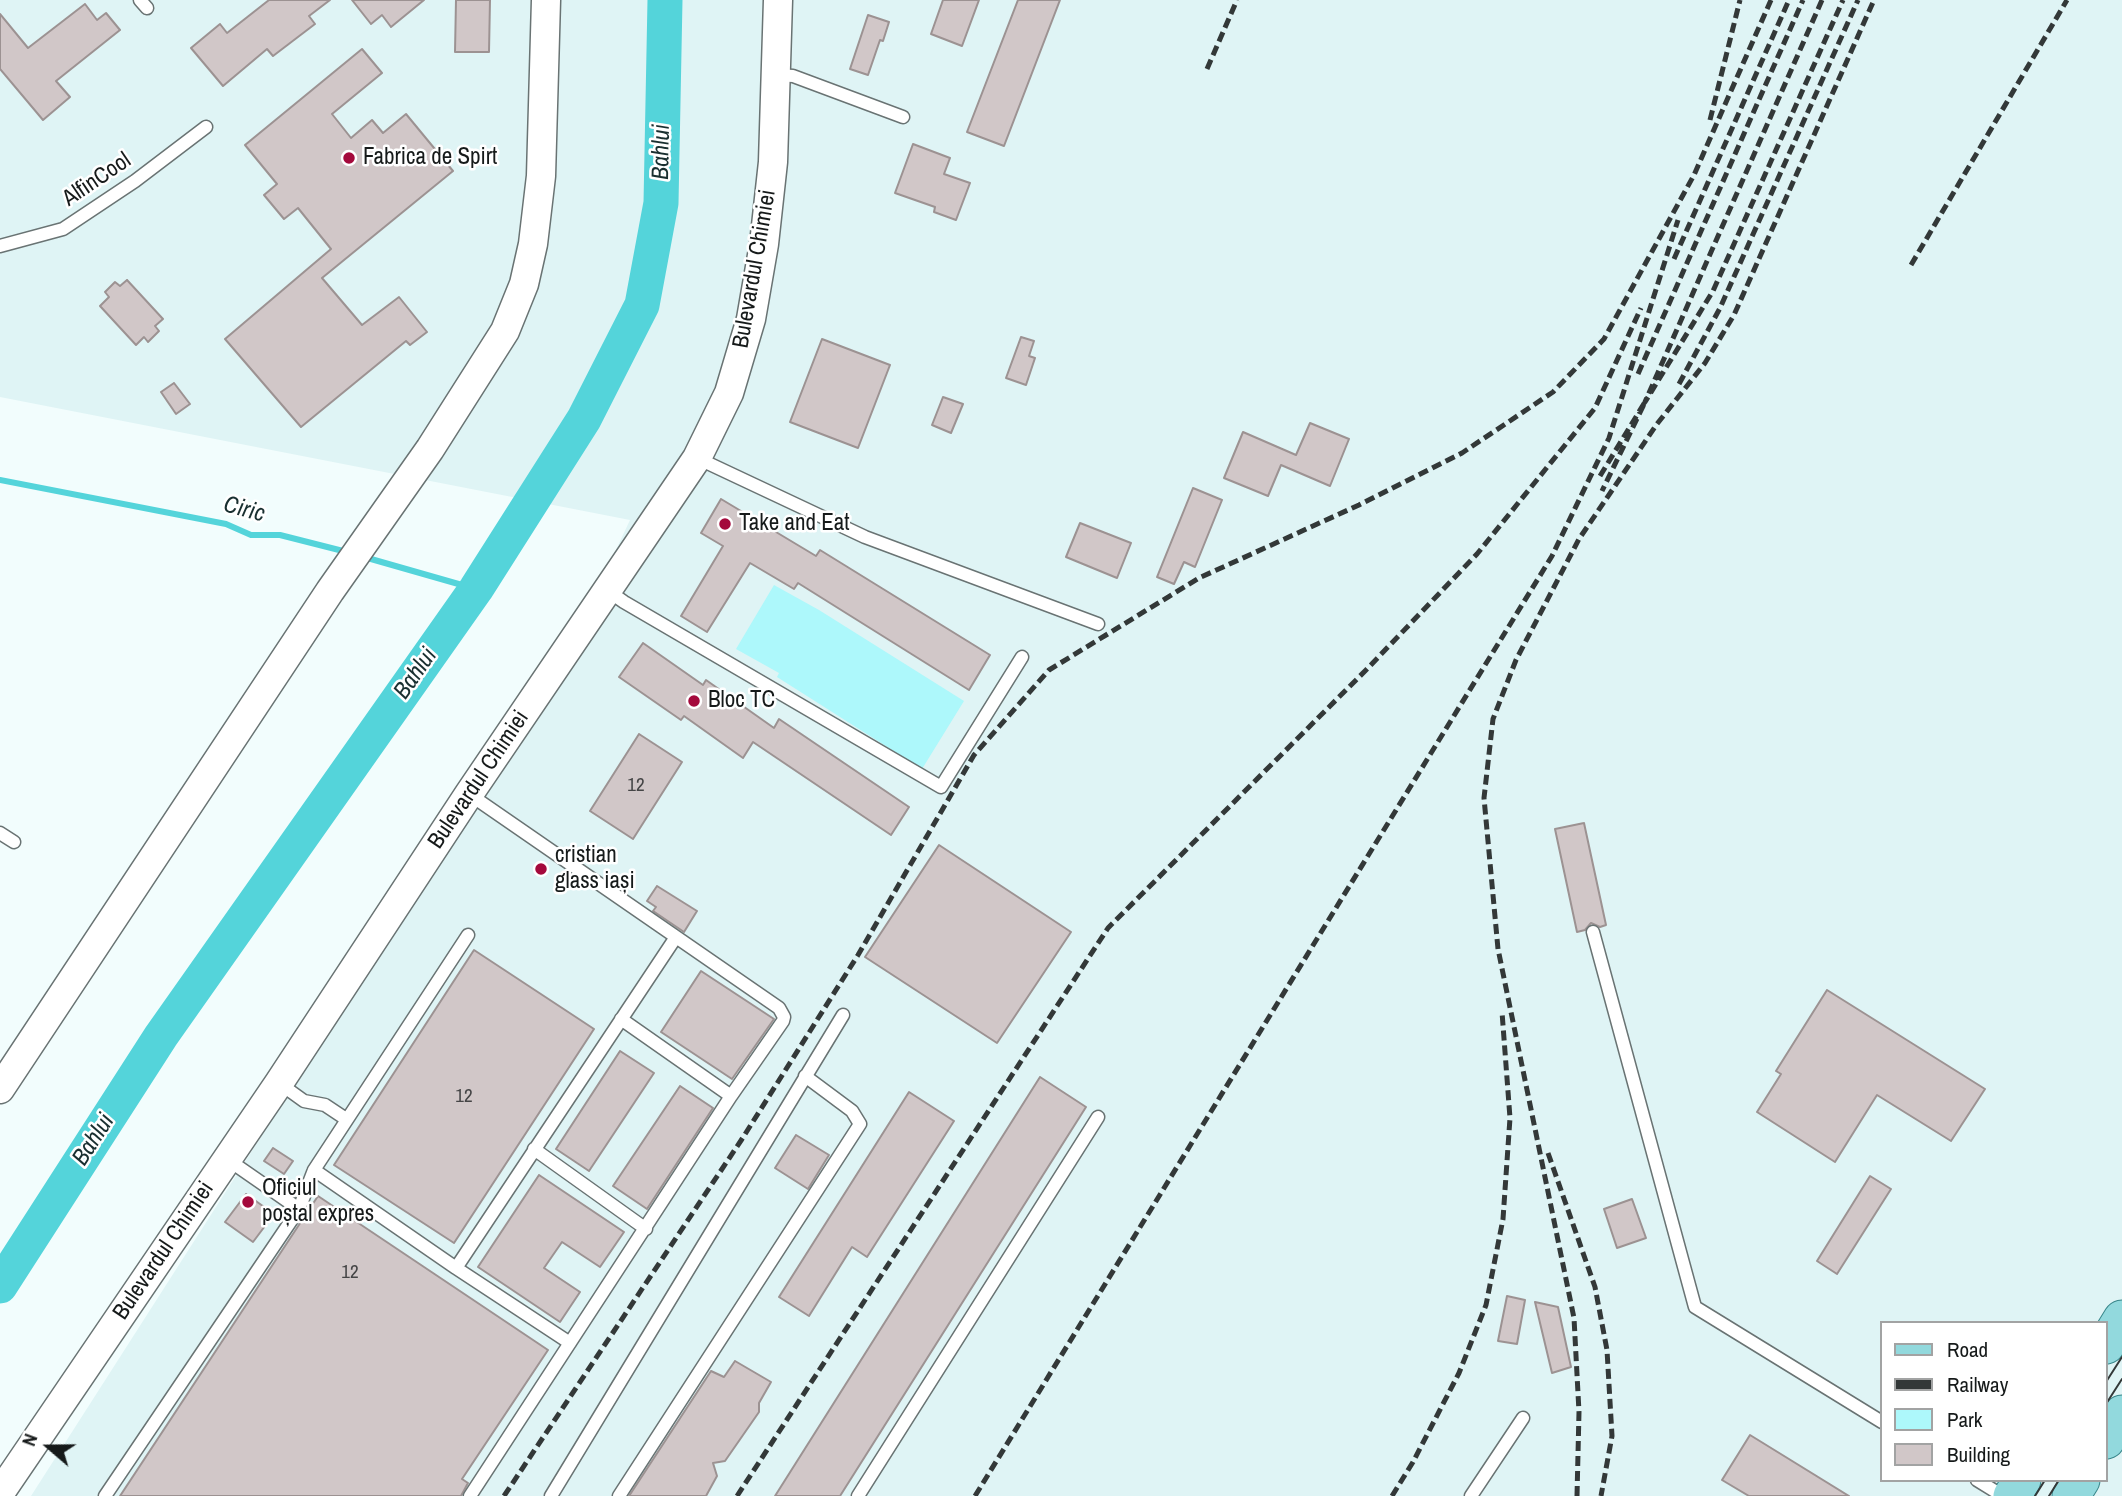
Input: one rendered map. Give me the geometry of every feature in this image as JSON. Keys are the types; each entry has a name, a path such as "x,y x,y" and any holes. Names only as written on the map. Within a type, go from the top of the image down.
{"main road":[{"path":"2108,1342 2122,1319"},
{"path":"2108,1437 2122,1414"}],"street":[{"path":"0,1089 330,591 430,449 505,331 524,284 533,244 541,176 546,0"},
{"name":"Bulevardul Chimiei","path":"0,1493 279,1083 469,794 697,458 729,393 751,319 764,244 773,162 778,0"}],"lane":[{"path":"776,75 793,76 903,117"},
{"name":"AlfinCool","path":"0,246 63,229 135,181 206,127"},
{"path":"697,458 866,537 1098,624"},
{"path":"607,590 941,787 1022,657"},
{"path":"469,794 779,1008 783,1021 731,1096 470,1496"},
{"path":"0,834 14,842"},
{"path":"1593,932 1695,1307 1881,1421"},
{"path":"105,1496 299,1209 314,1170 468,935"},
{"path":"456,1268 676,937"},
{"path":"551,1496 843,1015"},
{"path":"621,1019 731,1096"},
{"path":"619,1496 860,1124 852,1111 805,1076"},
{"path":"279,1083 304,1101 325,1105 346,1119"},
{"path":"858,1496 1098,1118"},
{"path":"534,1149 646,1229"},
{"path":"227,1159 299,1209"},
{"path":"314,1170 570,1343"},
{"path":"1471,1496 1523,1418"},
{"path":"1980,1482 2003,1496"}],"shaded area":[{"path":"0,0 2122,0 2122,1496 31,1496 559,671 630,520 0,397"}],"green space":[{"path":"774,585 819,610 964,701 922,769 777,677 779,673 736,649"}],"building":[{"path":"269,0 330,0 309,16 315,24 273,56 267,49 223,86 191,48 220,24 227,33"},
{"path":"352,0 424,0 391,27 382,15 371,24"},
{"path":"456,0 490,0 489,52 455,52"},
{"path":"943,0 979,0 962,46 931,34"},
{"path":"1018,0 1060,0 1004,146 967,132"},
{"path":"85,4 97,20 106,13 120,30 56,81 70,97 43,120 0,69 0,14 28,48"},
{"path":"868,15 889,22 868,75 850,69"},
{"path":"362,49 382,73 332,114 351,138 372,120 383,133 406,114 453,171 322,278 362,325 399,297 427,332 410,345 406,341 301,427 225,339 331,249 298,208 284,219 264,195 277,184 245,145"},
{"path":"913,144 950,158 944,174 970,183 956,220 934,212 935,207 895,193"},
{"path":"127,280 163,319 155,326 159,331 148,342 144,337 136,345 100,306 109,297 105,292 115,282 120,286"},
{"path":"1021,337 1034,341 1029,356 1035,358 1026,385 1006,378"},
{"path":"822,339 890,365 858,448 790,422"},
{"path":"174,383 190,404 176,414 161,392"},
{"path":"943,397 963,404 951,433 932,425"},
{"path":"1310,423 1349,439 1330,486 1281,465 1268,496 1224,478 1243,432 1296,455"},
{"path":"1193,488 1222,500 1195,567 1184,562 1174,584 1157,577"},
{"path":"721,499 816,556 820,550 990,655 969,690 798,583 794,589 750,563 707,632 681,616 723,546 701,533"},
{"path":"1080,523 1131,543 1117,578 1066,557"},
{"path":"643,643 703,685 706,680 774,728 779,719 909,807 891,835 753,742 743,758 684,716 681,720 619,677"},
{"path":"639,734 682,762 633,839 590,811"},
{"path":"1584,823 1606,925 1600,927 1591,923 1585,930 1577,932 1555,829"},
{"path":"939,845 1071,932 997,1043 865,957"},
{"path":"657,886 697,911 684,932 653,911 656,907 647,901"},
{"path":"474,950 594,1029 454,1243 334,1165"},
{"path":"701,971 774,1019 732,1079 661,1032"},
{"path":"1827,990 1985,1089 1951,1141 1877,1095 1835,1162 1757,1112 1781,1074 1776,1071"},
{"path":"620,1051 654,1073 589,1171 556,1149"},
{"path":"1040,1077 1086,1107 840,1496 775,1496"},
{"path":"680,1086 713,1108 647,1209 613,1186"},
{"path":"909,1092 954,1121 867,1257 852,1247 809,1316 779,1297"},
{"path":"796,1135 829,1155 808,1189 775,1168"},
{"path":"273,1148 293,1161 284,1174 264,1161"},
{"path":"539,1175 624,1232 600,1267 562,1242 544,1268 580,1292 560,1322 478,1267"},
{"path":"1870,1176 1891,1189 1837,1274 1817,1261"},
{"path":"246,1194 274,1214 253,1242 225,1222"},
{"path":"318,1196 548,1350 462,1479 468,1483 461,1496 120,1496"},
{"path":"1632,1199 1646,1238 1617,1248 1604,1209"},
{"path":"1507,1296 1525,1300 1517,1344 1498,1341"},
{"path":"1535,1302 1558,1307 1571,1367 1552,1373"},
{"path":"735,1361 771,1382 759,1403 759,1412 725,1461 713,1463 717,1476 706,1496 629,1496 711,1371 724,1377"},
{"path":"1750,1435 1849,1496 1749,1496 1722,1480"}],"waterway":[{"name":"Bahlui","path":"0,1286 161,1036 476,589 584,419 642,305 661,203 665,0"},
{"name":"Ciric","path":"0,480 226,524 251,535 280,535 347,552"},
{"name":"Ciric","path":"364,557 476,589"}],"tram line":[{"path":"2108,1379 2122,1357"},
{"path":"2108,1401 2122,1379"},
{"path":"2035,1496 2044,1482"},
{"path":"2049,1496 2058,1482"}],"railway":[{"path":"1207,69 1237,0"},
{"path":"1710,120 1740,0"},
{"path":"504,1496 742,1139 858,955 974,755 1049,670 1199,578 1359,505 1462,453 1553,392 1604,339 1694,175 1771,0"},
{"path":"1674,259 1789,0"},
{"path":"1638,374 1803,0"},
{"path":"1822,0 1645,402 1713,291 1843,0"},
{"path":"1679,384 1720,308 1858,0"},
{"path":"1577,1496 1579,1412 1574,1318 1498,949 1484,798 1493,719 1516,660 1579,539 1657,424 1705,363 1734,315 1874,0"},
{"path":"1911,265 2067,0"},
{"path":"975,1496 1552,556 1609,438 1678,220"},
{"path":"737,1496 1108,928 1366,670 1477,554 1595,408 1641,308"},
{"path":"1600,476 1645,402 1602,491"},
{"path":"1392,1496 1413,1462 1459,1373 1486,1305 1503,1219 1510,1118 1502,1012"},
{"path":"1548,1153 1595,1287 1607,1350 1612,1436 1601,1496"}],"place":[{"name":"Fabrica de Spirt","path":"349,158"},
{"name":"Take and Eat","path":"725,524"},
{"name":"Bloc TC","path":"694,701"},
{"name":"cristian glass iași","path":"541,869"},
{"name":"Oficiul poștal expres","path":"248,1202"}]}
